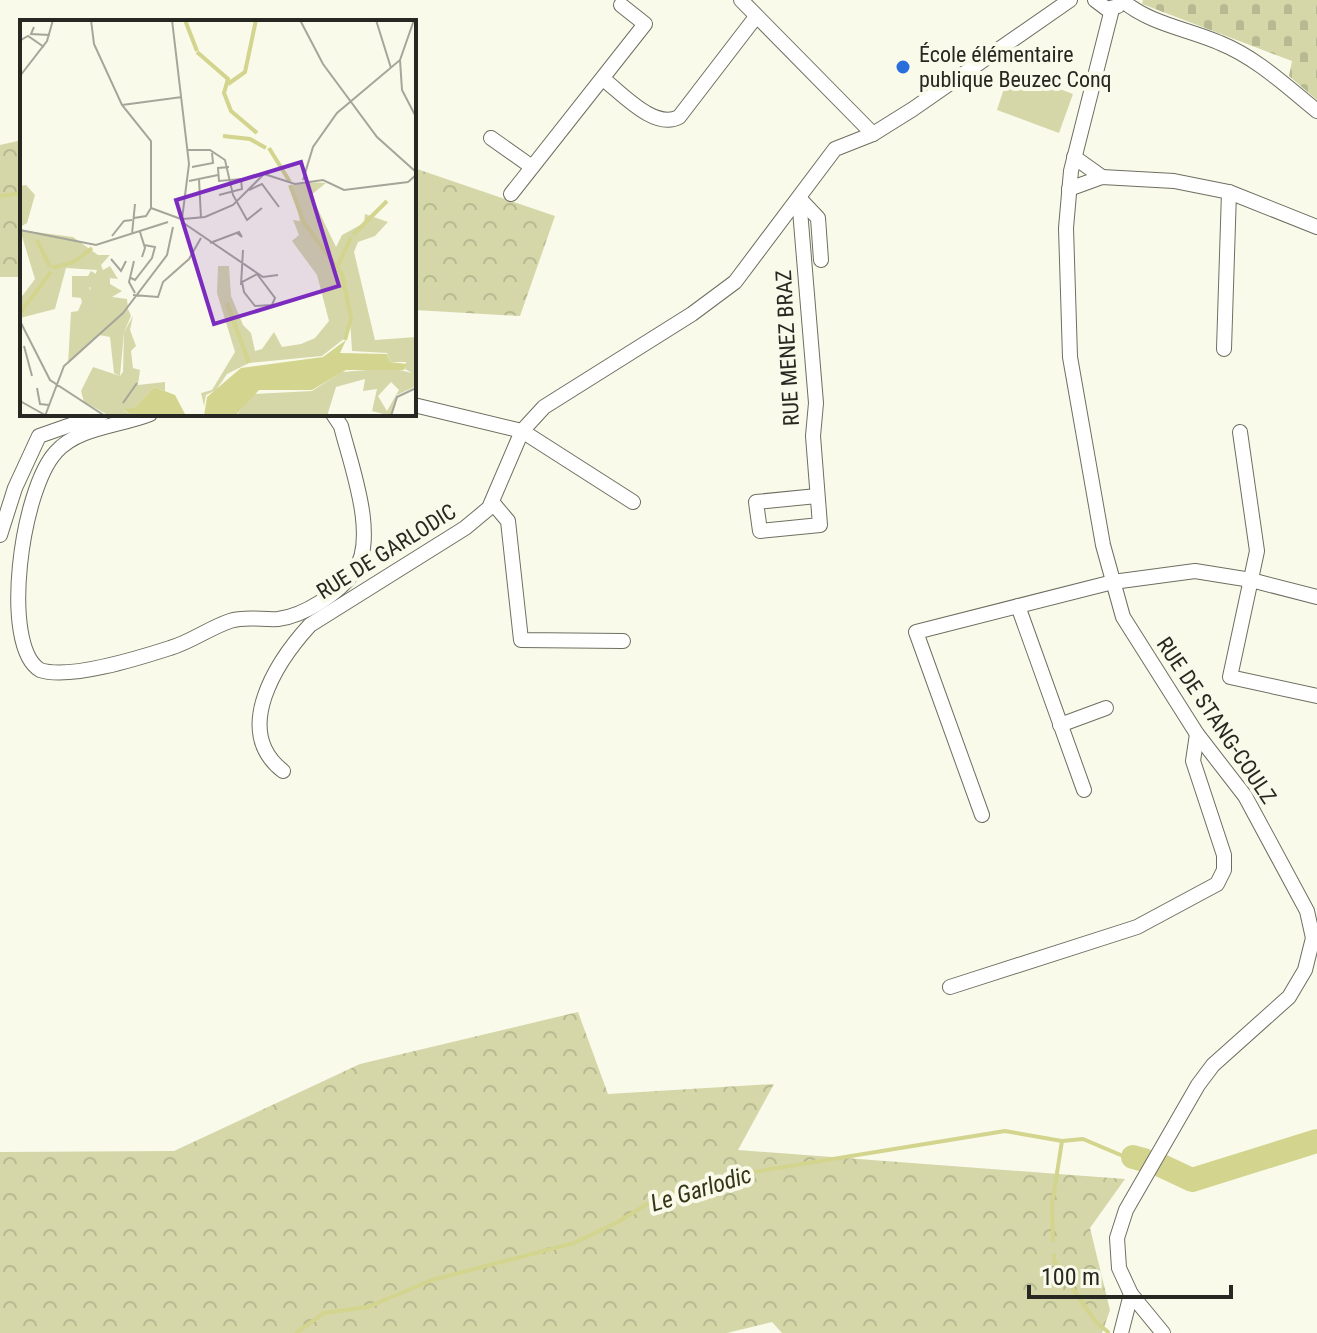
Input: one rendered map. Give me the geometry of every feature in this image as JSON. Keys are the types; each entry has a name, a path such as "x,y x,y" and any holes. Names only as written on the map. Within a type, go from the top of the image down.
{"street":[{"path":"741,0 755,18 873,134"},
{"name":"RUE DE GARLODIC","path":"283,771 269,760 259,729 259,709 292,645 310,625 465,528 492,502 522,431 544,407 644,345 735,282 835,149 873,134 1070,0"},
{"path":"1095,0 1103,7 1120,3 1139,14 1221,43 1253,60 1317,111"},
{"name":"RUE DE STANG-COULZ","path":"1120,3 1074,157 1069,189 1070,357 1103,545 1123,617 1197,734 1245,796 1302,900 1313,938 1313,954 1289,997 1213,1065 1198,1085 1126,1210 1117,1238 1119,1268 1131,1294"},
{"path":"511,194 645,24 621,5"},
{"path":"603,79 655,119 672,121 679,117 755,18"},
{"path":"491,138 532,167"},
{"path":"1074,157 1102,177"},
{"path":"1069,189 1102,177 1174,181 1229,192 1317,227"},
{"path":"1224,349 1229,192"},
{"path":"799,198 818,218 821,260"},
{"name":"RUE MENEZ BRAZ","path":"799,198 816,403 813,436 820,525 760,531 756,502 817,496"},
{"path":"416,405 522,431 633,502"},
{"path":"0,535 15,488 39,436 96,416"},
{"path":"143,416 78,435 56,452 40,476 22,517 6,577 9,628 15,649 25,662 40,670 71,673 171,648 233,619 282,619 316,605 355,572 363,545 365,522 341,426 334,416"},
{"path":"1240,432 1257,551 1230,677 1317,696"},
{"path":"492,502 508,521 521,640 623,641"},
{"path":"982,815 916,632 1113,582 1195,571 1251,580 1317,597"},
{"path":"355,572 375,583"},
{"path":"1018,606 1084,790"},
{"path":"1060,725 1106,708"},
{"path":"950,987 1137,927 1217,884 1224,870 1224,855 1193,761 1197,734"},
{"path":"1121,1333 1131,1294"},
{"path":"1131,1294 1163,1333"}],"green space":[{"path":"1143,0 1317,0 1317,100 1289,76 1292,61 1142,4"},
{"path":"1010,70 1073,94 1059,133 997,110"},
{"path":"20,140 20,277 0,277 0,145"},
{"path":"416,169 555,216 520,316 416,310"},
{"path":"578,1012 608,1094 774,1084 738,1150 1125,1179 1090,1228 1110,1310 1102,1333 782,1333 772,1322 727,1333 0,1333 0,1152 174,1151 360,1064"}],"waterway":[{"path":"0,196 20,193"},
{"name":"Le Garlodic","path":"296,1333 324,1313 368,1307 432,1280 574,1243 618,1222 662,1195 747,1173 1005,1131 1062,1141 1083,1139 1123,1156"},
{"path":"1053,1240 1052,1205 1062,1141"},
{"name":"Le Garlodic","path":"1160,1165 1192,1180 1317,1141"},
{"name":"Le Garlodic","path":"1133,1157 1144,1160"},
{"path":"1054,1255 1054,1261 1095,1321 1108,1332"}],"place":[{"name":"École élémentaire publique Beuzec Conq","path":"903,67"}]}
